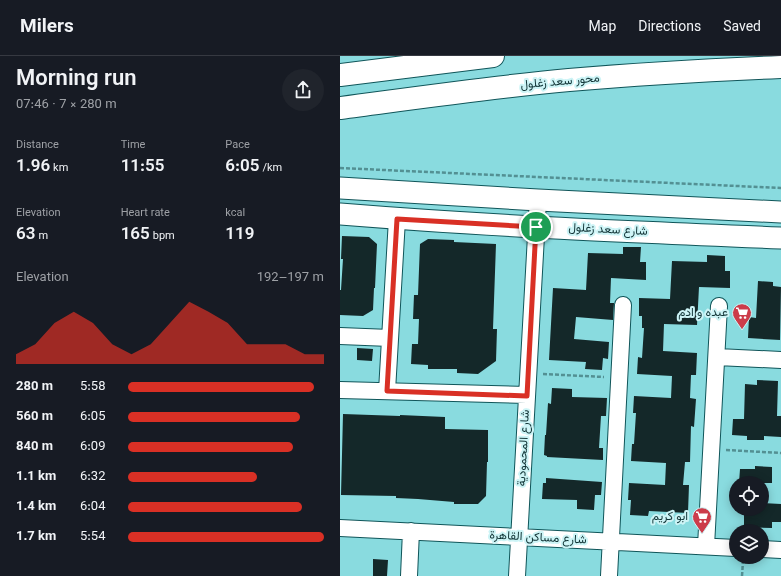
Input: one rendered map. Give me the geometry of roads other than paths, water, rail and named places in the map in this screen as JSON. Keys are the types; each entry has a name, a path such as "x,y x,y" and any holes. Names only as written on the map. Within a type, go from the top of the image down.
{"main road":[{"path":"340,75 493,56"},
{"name":"محور سعد زغلول","path":"340,108 570,80 676,72 781,67"}],"street":[{"path":"340,188 538,200 781,212"},
{"name":"شارع المحمودية","path":"516,576 538,200"},
{"name":"شارع سعد زغلول","path":"340,214 397,219 536,227 781,238"},
{"path":"387,391 397,219"},
{"path":"609,576 623,305"},
{"path":"706,546 719,306"},
{"path":"340,336 390,338"},
{"path":"717,357 781,360"},
{"path":"340,390 527,396"},
{"name":"شارع مساكن القاهرة","path":"340,528 729,548"},
{"path":"410,576 411,531"},
{"path":"769,549 781,550"}],"place":[{"name":"عبده و ادم","path":"742,330"},
{"name":"ابو كريم","path":"702,534"}]}
